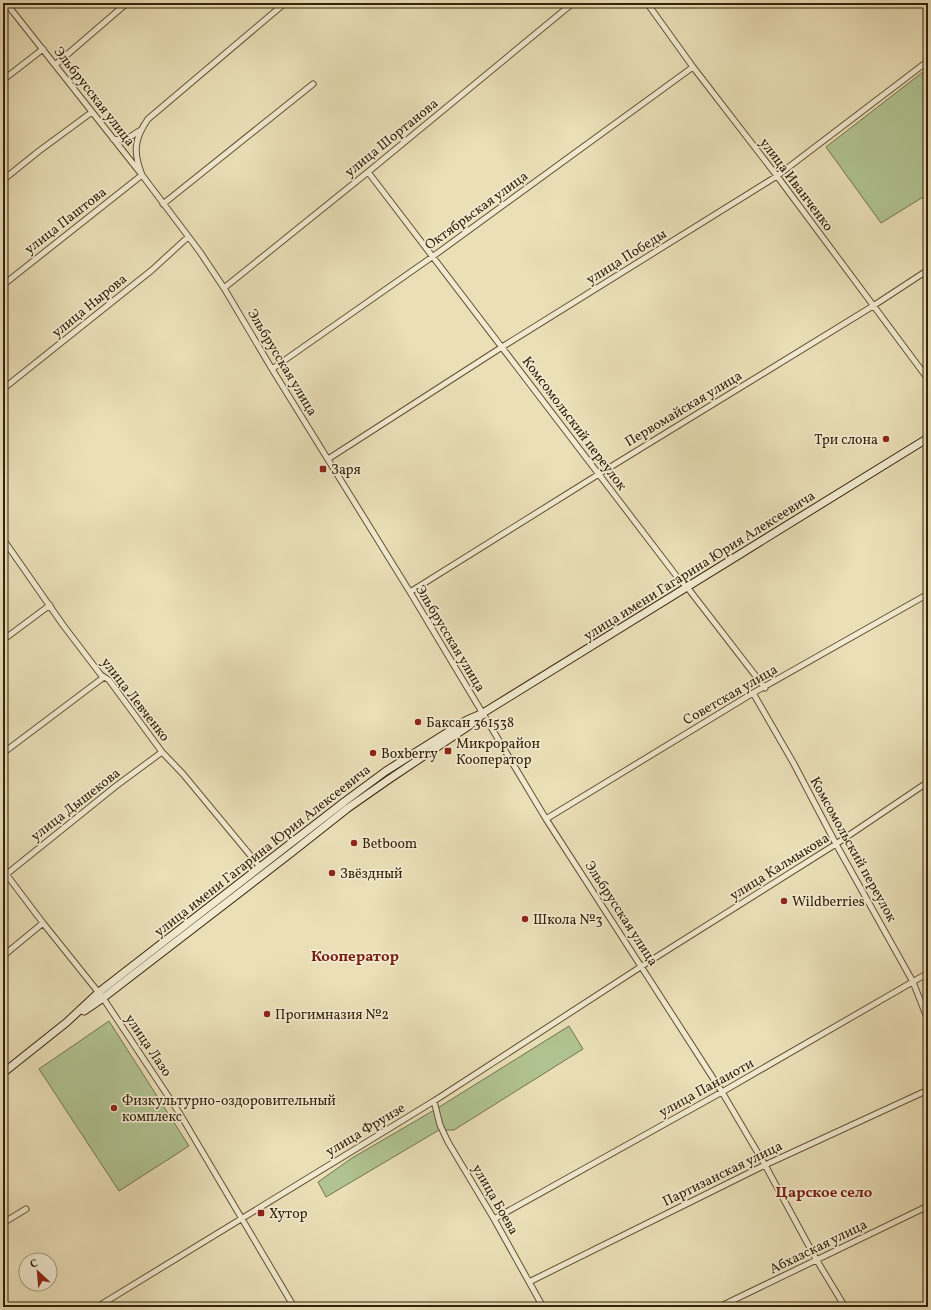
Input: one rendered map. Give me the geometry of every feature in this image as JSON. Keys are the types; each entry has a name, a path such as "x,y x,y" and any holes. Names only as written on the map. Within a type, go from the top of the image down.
{"street":[{"name":"Эльбрусская улица","path":"6,3 142,175 224,288 272,369 410,592 546,819 722,1092 765,1165 816,1259 845,1307"},
{"path":"55,65 127,3"},
{"path":"142,175 137,163 136,147 140,131 148,119 286,3"},
{"name":"улица Шортанова","path":"224,288 368,172 573,3"},
{"name":"улица Иванченко","path":"647,3 693,67 777,176 928,379"},
{"path":"3,80 43,49"},
{"name":"улица Победы","path":"328,459 502,347 777,176 928,61"},
{"name":"Октябрьская улица","path":"272,369 432,257 693,67"},
{"path":"163,204 313,84"},
{"path":"3,180 92,112"},
{"path":"113,138 122,140 131,137 140,131"},
{"name":"Комсомольский переулок","path":"368,172 678,578 687,587 765,688"},
{"name":"улица Паштова","path":"3,285 142,175"},
{"name":"улица Нырова","path":"3,389 152,270 188,237"},
{"name":"Первомайская улица","path":"410,592 873,306 928,270"},
{"name":"улица имени Гагарина Юрия Алексеевича","path":"3,1073 260,867 384,773 467,720 483,713 928,438"},
{"name":"улица Левченко","path":"3,539 63,625 104,677 109,680 162,752 183,774 260,867"},
{"name":"Советская улица","path":"546,819 753,693 765,688 928,594"},
{"path":"3,640 50,605"},
{"path":"3,753 104,677"},
{"name":"Комсомольский переулок","path":"753,693 794,764 836,844 913,982 928,1020"},
{"name":"улица имени Гагарина Юрия Алексеевича","path":"101,995 291,854 348,808 470,725 483,713"},
{"name":"улица Дышекова","path":"4,874 162,752"},
{"name":"улица Калмыкова","path":"642,966 836,844 928,782"},
{"name":"улица Лазо","path":"4,874 101,995 180,1114 294,1307"},
{"path":"3,956 43,923"},
{"name":"улица Фрунзе","path":"97,1307 434,1101 642,966"},
{"name":"улица Панаиоти","path":"494,1219 722,1092 928,973"},
{"name":"Партизанская улица","path":"529,1282 765,1165 928,1090"},
{"name":"улица Боева","path":"434,1101 443,1131 543,1307"},
{"name":"Абхазская улица","path":"719,1307 928,1206"},
{"path":"3,1223 26,1209"}],"green space":[{"path":"928,68 928,194 881,223 826,147"},
{"name":"Физкультурно-оздоровительный комплекс","path":"109,1021 189,1146 119,1191 39,1069"},
{"path":"569,1026 583,1049 454,1130 439,1130 326,1197 318,1182 352,1158 436,1109"}],"place":[{"name":"Три слона","path":"886,439"},
{"name":"Заря","path":"323,469"},
{"name":"Баксан 361538","path":"418,722"},
{"name":"Микрорайон Кооператор","path":"448,751"},
{"name":"Boxberry","path":"373,753"},
{"name":"Betboom","path":"354,843"},
{"name":"Звёздный","path":"332,873"},
{"name":"Wildberries","path":"784,901"},
{"name":"Школа №3","path":"525,919"},
{"name":"Прогимназия №2","path":"267,1014"},
{"name":"Физкультурно-оздоровительный комплекс","path":"114,1108"},
{"name":"Хутор","path":"261,1213"}],"district":[{"name":"Кооператор","path":"355,956"},
{"name":"Царское село","path":"824,1192"}]}
